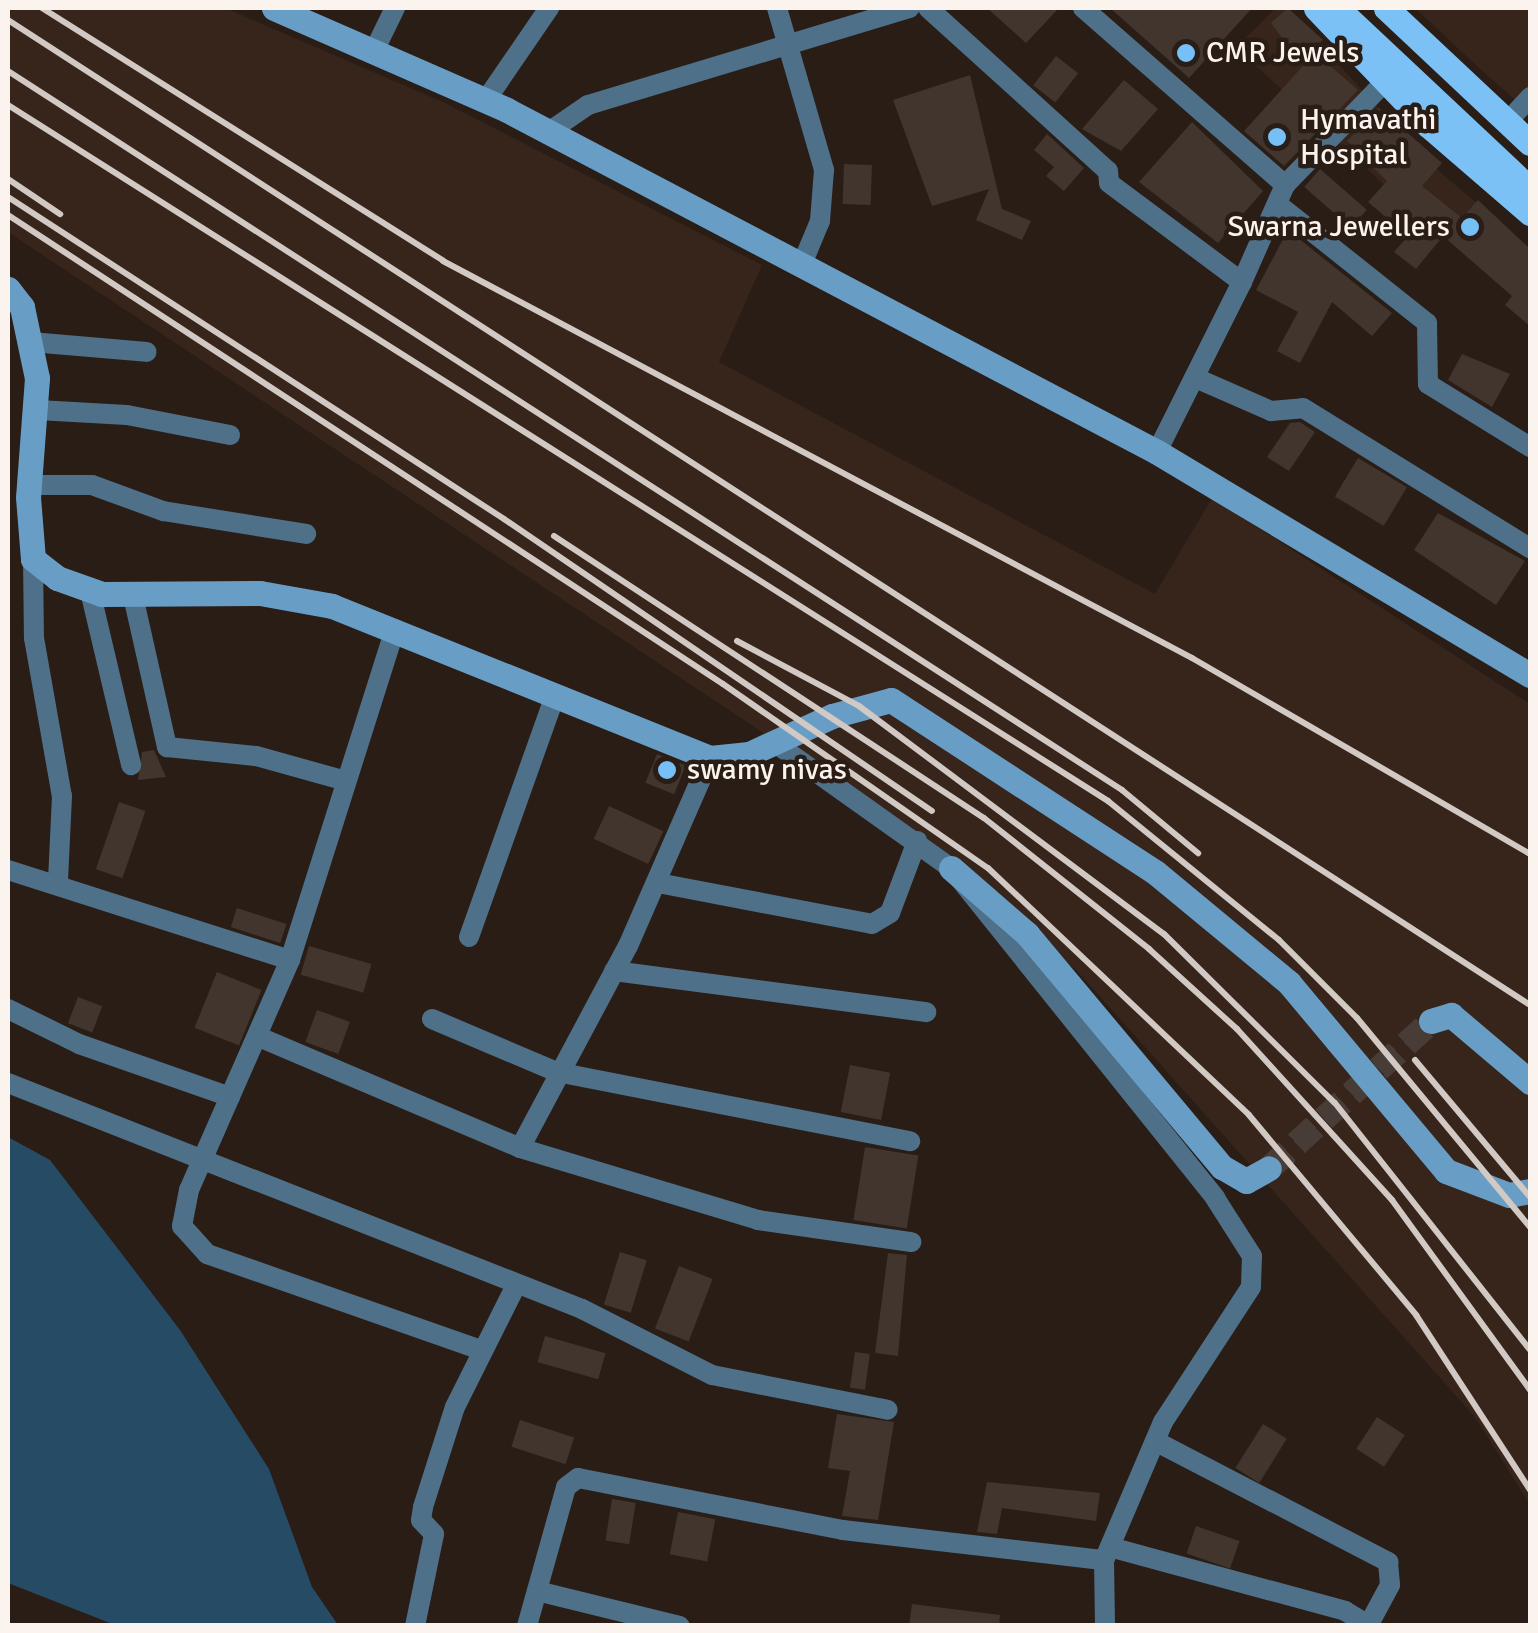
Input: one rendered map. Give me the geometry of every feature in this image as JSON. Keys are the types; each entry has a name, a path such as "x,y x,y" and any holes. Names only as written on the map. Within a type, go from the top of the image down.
{"main road":[{"path":"1316,8 1384,83 1530,213"},
{"path":"1337,8 1530,189"},
{"path":"1386,8 1530,143"}],"street":[{"path":"374,51 395,8"},
{"path":"486,100 549,8"},
{"path":"777,8 824,170 820,221 802,264"},
{"path":"550,131 588,106 910,8"},
{"path":"928,8 1108,171 1109,183 1242,282"},
{"path":"1084,8 1283,196 1428,323 1428,384 1530,448"},
{"path":"281,9 550,131 1157,452 1530,674"},
{"path":"1157,452 1198,379 1283,196 1384,83"},
{"path":"1508,121 1530,97"},
{"path":"8,290 22,307 31,342 38,410 21,492 33,559 34,638 62,796 58,880"},
{"path":"31,342 147,352"},
{"path":"1198,379 1271,411 1304,408 1530,548"},
{"path":"38,410 127,415 230,435"},
{"path":"21,492 92,485 163,511 306,534"},
{"path":"33,559 90,591 133,596 289,596 395,629 710,758 776,742 874,700 908,708 1155,872 1289,983 1446,1171 1509,1195 1530,1191"},
{"path":"90,591 131,764"},
{"path":"133,596 166,747 256,756 346,781"},
{"path":"395,629 290,960 207,1160 183,1207 184,1236 194,1246 481,1350"},
{"path":"469,937 554,696"},
{"path":"776,742 917,840 1027,934 1222,1167 1246,1181 1268,1168"},
{"path":"520,1148 556,1072 658,883 710,758"},
{"path":"658,883 872,924 890,913 917,840"},
{"path":"951,868 1215,1198 1252,1256 1244,1302 1155,1441 1107,1553 1105,1626"},
{"path":"8,870 58,880 290,960"},
{"path":"614,970 926,1012"},
{"path":"8,1009 79,1044 230,1097"},
{"path":"1431,1020 1452,1015 1530,1082"},
{"path":"432,1019 556,1072 910,1141"},
{"path":"259,1037 520,1148 758,1220 911,1242"},
{"path":"8,1084 628,1330 712,1376 888,1410"},
{"path":"415,1626 434,1534 421,1520 423,1507 481,1350 515,1287"},
{"path":"527,1626 566,1486 578,1478 843,1530 1107,1553 1370,1624 1390,1585 1388,1562 1155,1441"},
{"path":"537,1591 680,1626"}],"shaded area":[{"path":"8,8 225,8 445,103 762,265 719,362 1155,594 1212,498 1530,704 1530,1505 1475,1417 1078,972 949,856 8,232"},
{"path":"1276,8 1287,8 1427,161 1530,248 1530,303 1411,210 1236,47"},
{"path":"1415,8 1530,8 1530,113 1480,69"}],"water":[{"path":"8,1137 50,1160 180,1330 269,1469 312,1587 338,1625 115,1625 8,1583"}],"building":[{"path":"987,8 1059,8 1026,43"},
{"name":"CMR Jewels","path":"1110,8 1252,8 1189,78"},
{"path":"1288,8 1323,40 1313,51 1358,90 1284,166 1244,131 1303,66 1271,23"},
{"path":"1056,56 1078,73 1055,102 1033,85"},
{"path":"970,75 1002,209 1031,221 1022,240 976,220 989,189 932,206 893,100"},
{"path":"1124,80 1158,109 1121,151 1082,129"},
{"path":"1379,108 1442,163 1422,186 1462,218 1478,200 1530,249 1530,326 1505,305 1512,296 1443,236 1416,269 1394,252 1408,236 1368,202 1387,181 1347,141"},
{"path":"1192,122 1263,191 1218,243 1139,182"},
{"path":"1047,134 1084,168 1064,191 1046,176 1054,167 1034,150"},
{"path":"844,164 872,165 871,205 843,204"},
{"path":"1320,169 1367,210 1351,228 1304,187"},
{"path":"1288,230 1392,313 1372,336 1332,302 1300,363 1277,351 1298,312 1256,290"},
{"path":"1462,354 1510,374 1492,407 1448,380"},
{"path":"1300,422 1315,432 1289,471 1267,457 1290,423"},
{"path":"1358,458 1407,487 1384,526 1335,497"},
{"path":"1438,513 1525,561 1496,605 1414,550"},
{"path":"154,750 166,777 138,780 142,752"},
{"name":"swamy nivas","path":"657,754 686,766 674,794 645,783"},
{"path":"119,802 145,811 122,878 96,869"},
{"path":"609,806 663,831 648,864 594,839"},
{"path":"237,908 286,924 280,943 231,927"},
{"path":"309,946 371,964 363,993 301,975"},
{"path":"217,972 262,990 239,1046 195,1028"},
{"path":"78,997 102,1006 92,1032 68,1023"},
{"path":"317,1010 350,1022 338,1054 305,1042"},
{"path":"850,1065 890,1073 881,1120 841,1112"},
{"path":"865,1147 918,1155 907,1229 853,1220"},
{"path":"620,1252 647,1260 631,1313 604,1305"},
{"path":"888,1253 907,1255 898,1356 875,1353"},
{"path":"679,1266 713,1279 689,1341 655,1329"},
{"path":"545,1336 606,1353 598,1379 538,1362"},
{"path":"855,1352 870,1354 865,1390 850,1388"},
{"path":"837,1414 894,1422 878,1520 842,1516 850,1471 828,1468"},
{"path":"1377,1417 1405,1435 1384,1467 1356,1449"},
{"path":"520,1420 574,1438 566,1464 511,1447"},
{"path":"1263,1424 1287,1439 1259,1483 1235,1468"},
{"path":"987,1482 1100,1493 1096,1521 1002,1508 997,1534 977,1532"},
{"path":"612,1499 636,1503 629,1544 605,1540"},
{"path":"678,1512 715,1519 707,1561 670,1554"},
{"path":"1196,1526 1239,1541 1230,1568 1187,1553"},
{"path":"912,1604 1000,1615 999,1626 909,1626"}],"tunnel":[{"path":"1269,1168 1431,1021"}],"railway":[{"path":"42,8 443,261 1192,658 1530,854"},
{"path":"8,20 1530,1005"},
{"path":"8,71 1122,790 1198,853"},
{"path":"8,105 1108,801 1279,940 1357,1018 1530,1227"},
{"path":"8,179 60,214"},
{"path":"8,197 504,519 932,811"},
{"path":"8,215 723,684 988,868 1249,1115 1416,1315 1530,1490"},
{"path":"554,536 984,818 1149,949 1237,1029 1392,1200 1530,1390"},
{"path":"737,641 859,706 1164,934 1335,1103 1530,1350"},
{"path":"1415,1060 1530,1197"}],"place":[{"name":"CMR Jewels","path":"1186,53"},
{"name":"Hymavathi Hospital","path":"1277,137"},
{"name":"Swarna Jewellers","path":"1470,227"},
{"name":"swamy nivas","path":"667,770"}]}
